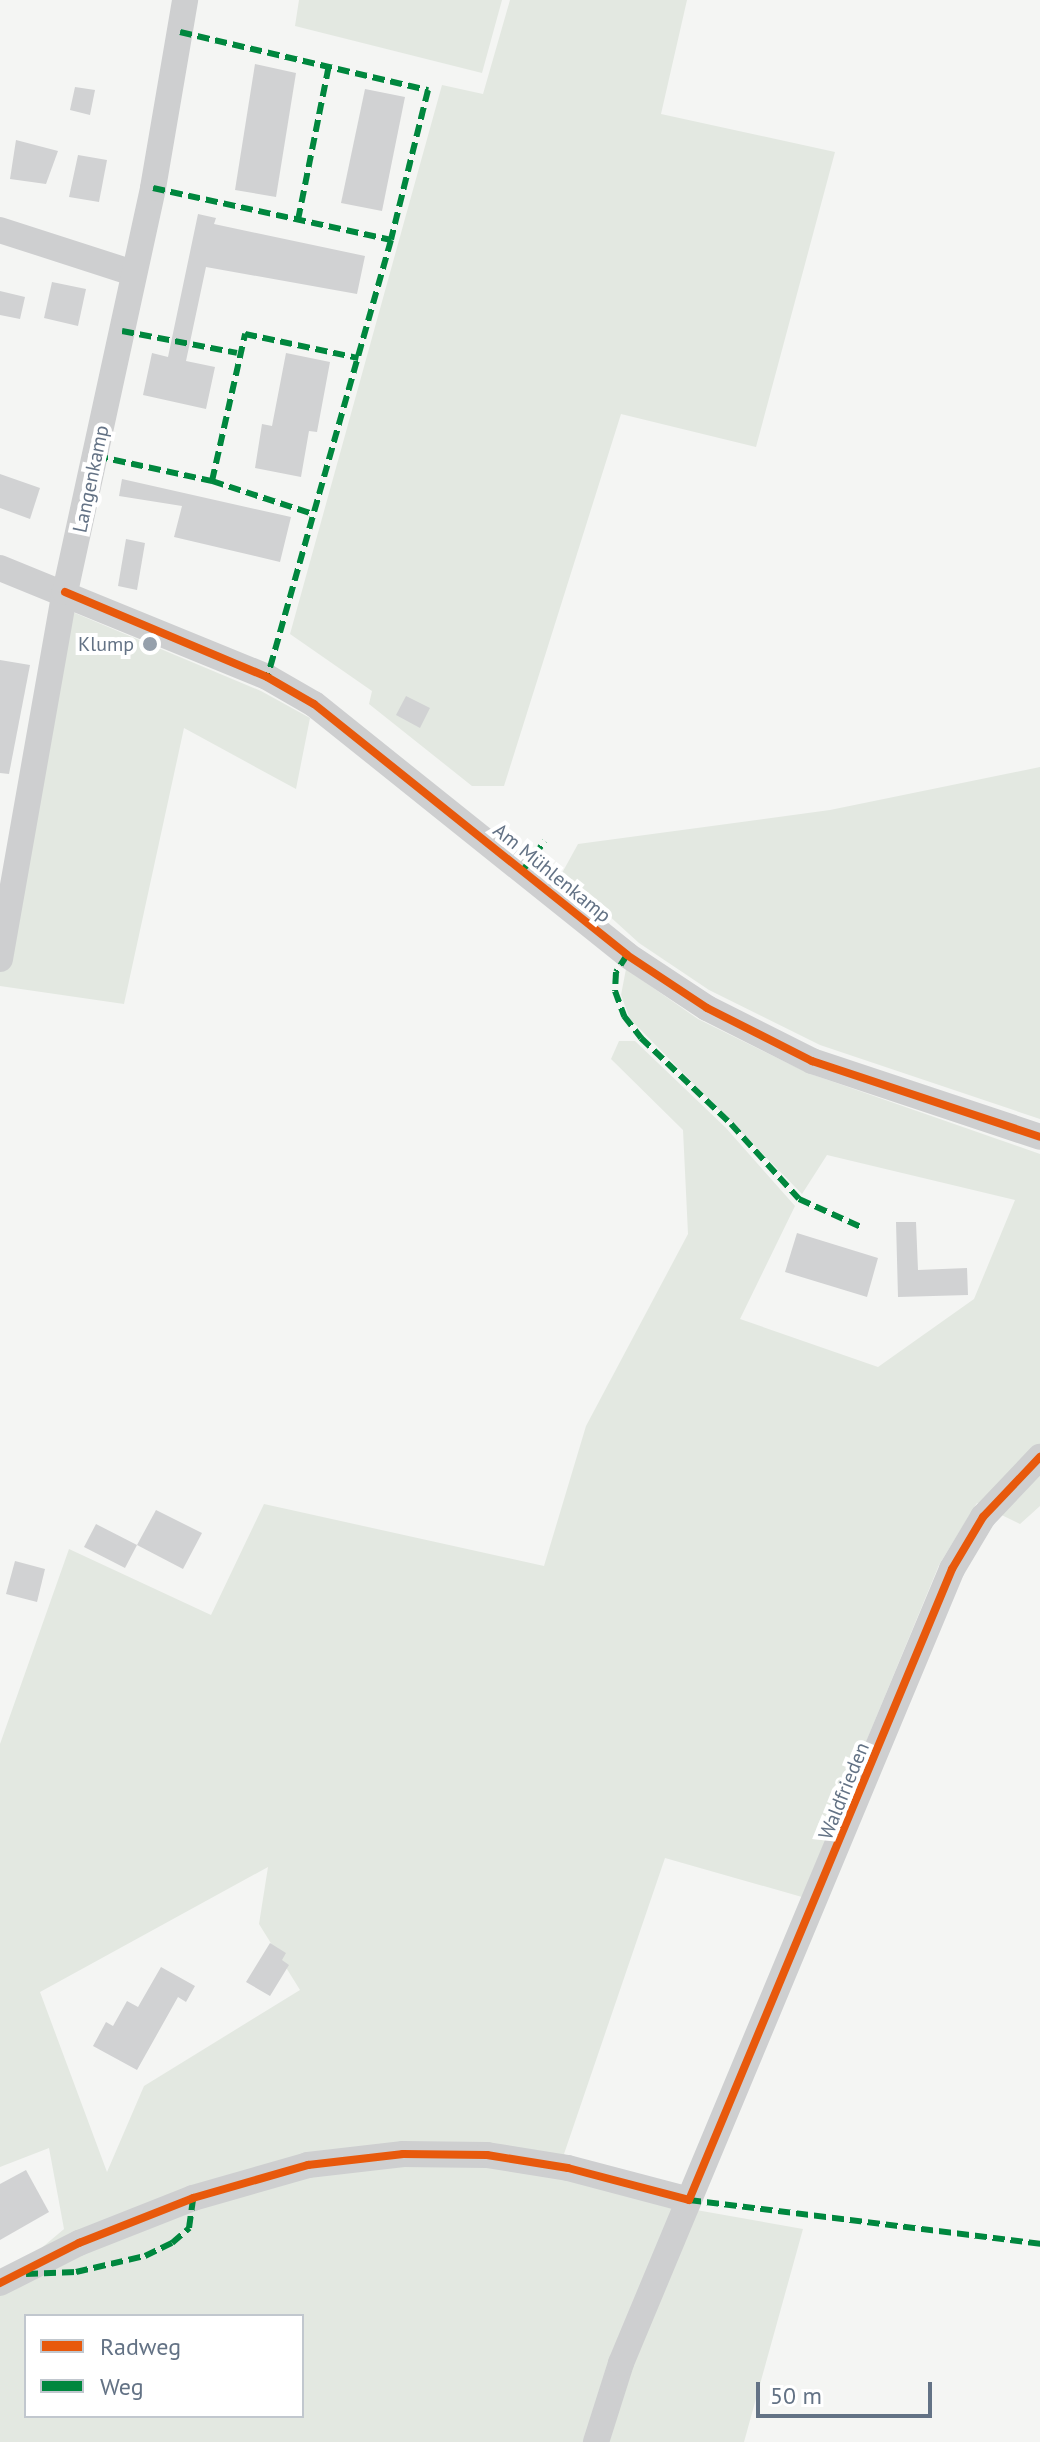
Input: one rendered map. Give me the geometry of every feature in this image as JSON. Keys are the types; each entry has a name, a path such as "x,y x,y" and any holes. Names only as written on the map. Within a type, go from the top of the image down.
{"street":[{"name":"Langenkamp","path":"0,959 65,592 133,273 185,0"},
{"path":"0,230 133,273"},
{"name":"Am Mühlenkamp","path":"0,568 267,677 314,704 627,955 707,1008 812,1061 1040,1137"},
{"name":"Waldfrieden","path":"596,2442 621,2363 952,1569 983,1517 1040,1457"},
{"path":"0,2283 79,2243 193,2198 308,2165 403,2154 487,2155 568,2168 689,2200"}],"shaded area":[{"path":"299,0 502,0 482,73 295,26"},
{"path":"510,0 687,0 661,114 835,152 756,447 621,414 504,786 472,786 369,704 372,691 290,634 442,85 483,94"},
{"path":"63,608 261,691 310,718 296,789 184,728 124,1004 0,986 0,959"},
{"path":"1040,767 1040,1119 820,1045 709,990 639,943 562,873 578,844 830,810"},
{"path":"626,969 698,1019 808,1073 1040,1154 1040,1506 1020,1524 977,1503 939,1565 802,1897 665,1858 564,2154 651,2202 803,2229 744,2442 0,2442 0,2283 64,2229 49,2148 0,2167 0,1744 69,1549 211,1615 264,1504 544,1566 586,1426 688,1234 683,1130 611,1059 619,1041 635,1041 726,1128 795,1206 740,1319 878,1367 974,1299 1015,1200 827,1155 802,1194 630,1019 621,995","holes":["268,1867 259,1924 300,1990 144,2086 107,2172 40,1992"]}],"building":[{"path":"255,64 296,73 276,197 235,190"},
{"path":"75,87 95,90 90,115 70,110"},
{"path":"365,89 405,97 382,211 341,203"},
{"path":"16,140 58,151 46,184 10,179"},
{"path":"78,155 107,160 99,202 69,197"},
{"path":"198,214 216,218 214,224 365,256 357,294 206,267 186,361 215,367 206,409 143,395 152,353 168,357"},
{"path":"52,282 86,289 78,326 44,318"},
{"path":"0,291 25,297 20,319 0,315"},
{"path":"286,353 330,362 317,432 309,431 301,477 255,468 262,424 272,426"},
{"path":"0,474 40,488 30,519 0,508"},
{"path":"122,479 291,517 280,562 174,537 182,506 119,496"},
{"path":"126,539 145,543 137,590 118,586"},
{"path":"0,660 30,665 9,774 0,773"},
{"path":"406,696 430,708 420,728 396,715"},
{"path":"896,1222 916,1222 918,1270 967,1268 968,1295 898,1297"},
{"path":"797,1233 878,1258 867,1297 785,1272"},
{"path":"156,1510 202,1533 183,1569 137,1545"},
{"path":"96,1524 137,1545 125,1568 84,1547"},
{"path":"15,1561 45,1569 37,1602 6,1594"},
{"path":"270,1943 286,1953 282,1960 289,1965 270,1996 246,1982"},
{"path":"161,1967 195,1986 186,2002 178,1997 137,2070 93,2046 106,2022 113,2026 127,2001 138,2007"},
{"path":"26,2170 49,2212 0,2240 0,2184"}],"marked path":[{"path":"180,32 428,90 391,240 267,677"},
{"path":"298,220 329,65"},
{"path":"153,188 391,240"},
{"path":"122,331 237,353"},
{"path":"212,481 245,334 358,358"},
{"path":"96,456 212,481 313,514"},
{"path":"523,870 545,841"},
{"path":"627,955 616,972 615,991 624,1016 641,1038 731,1124 799,1199 861,1227"},
{"path":"26,2274 76,2272 145,2256 172,2243 189,2228 193,2198"},
{"path":"689,2200 1040,2244"}],"cycle path":[{"path":"65,592 267,677 314,704 627,955 707,1008 812,1061 1040,1137"},
{"path":"0,2283 79,2243 193,2198 308,2165 403,2154 487,2155 568,2168 689,2200 952,1569 983,1517 1040,1457"}],"place":[{"name":"Klump","path":"150,644"}]}
